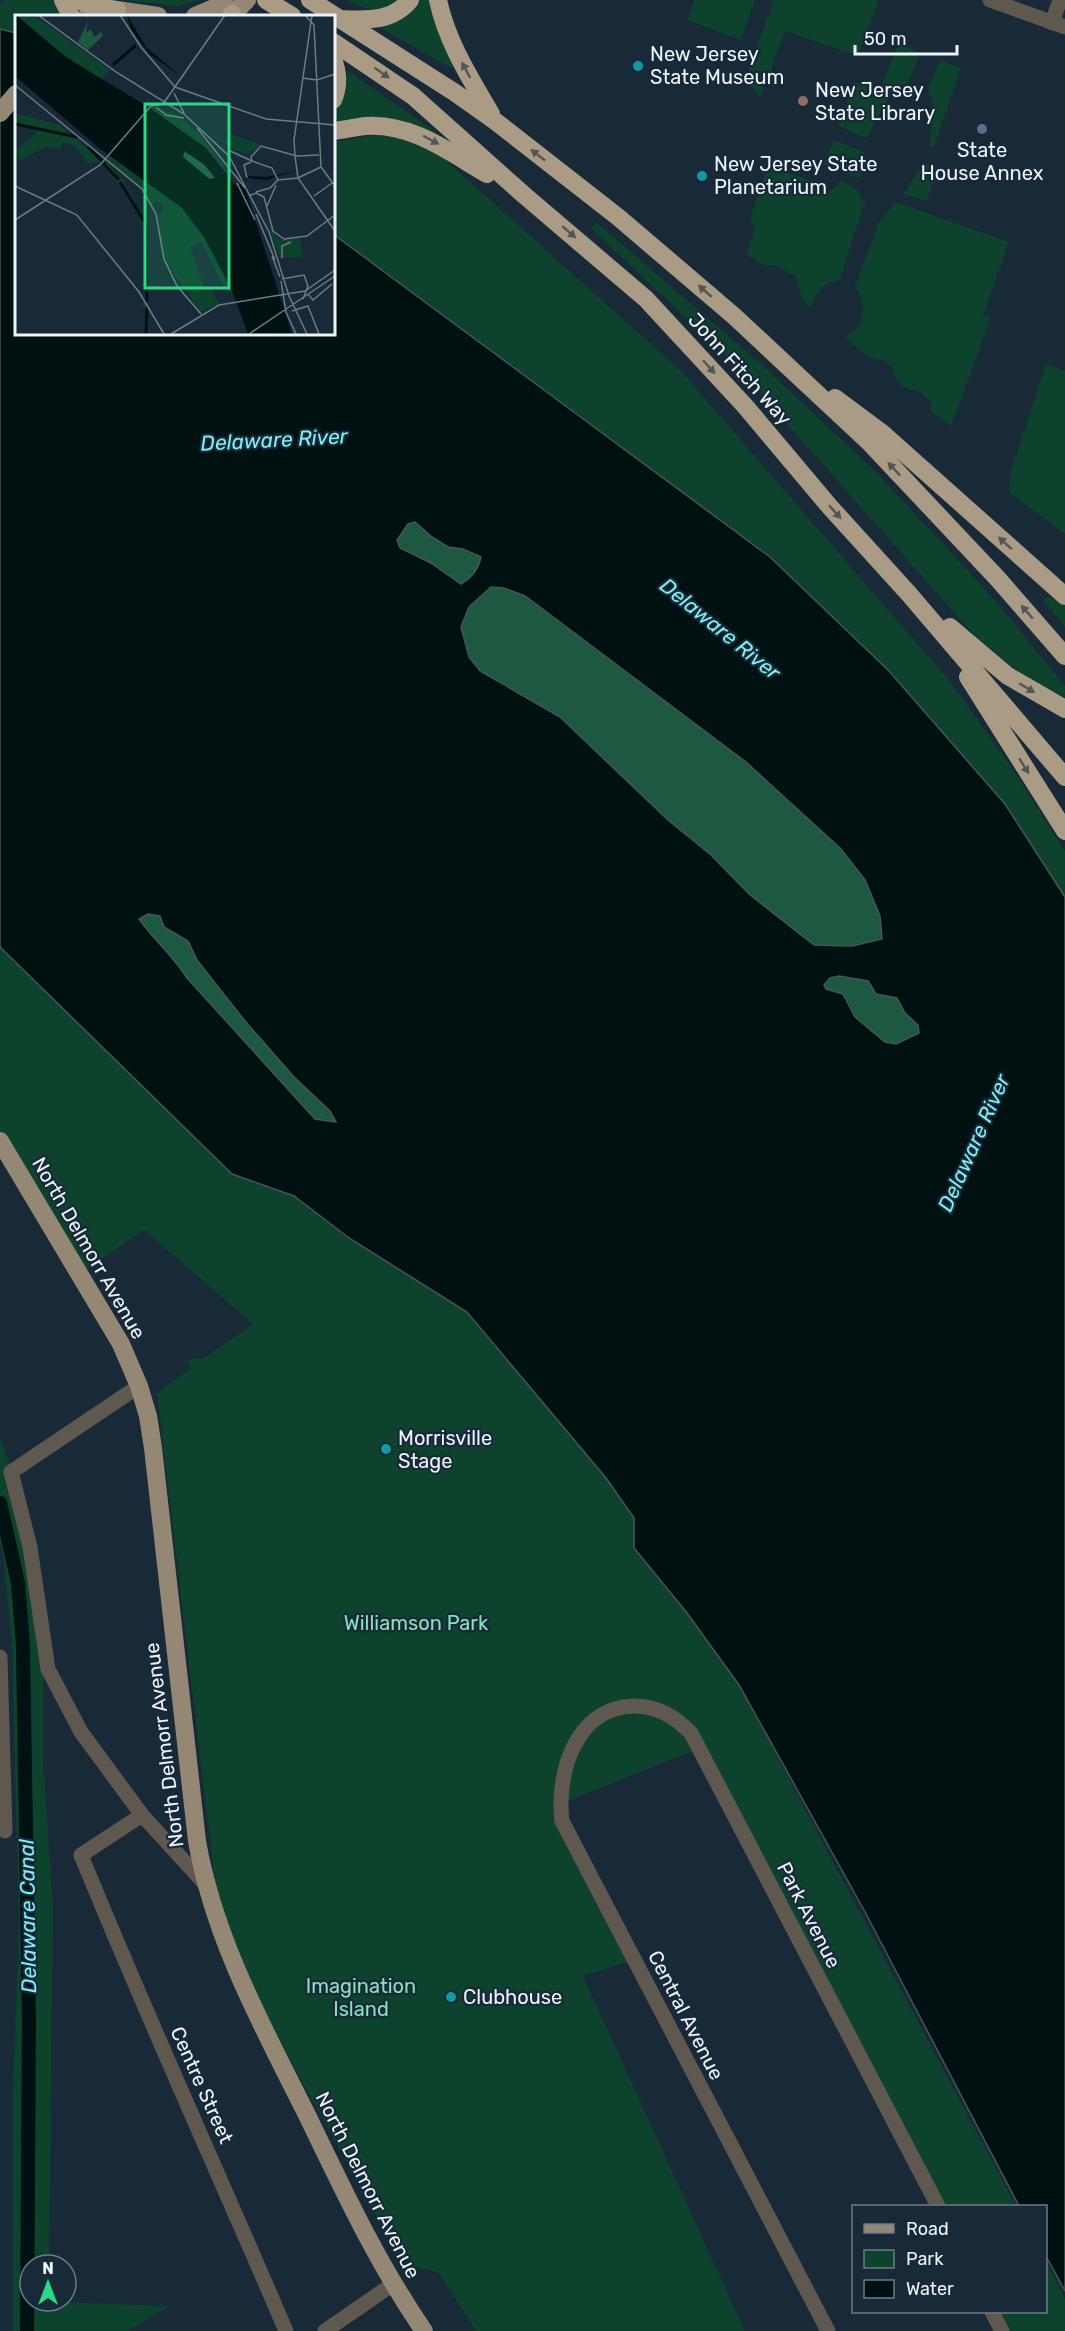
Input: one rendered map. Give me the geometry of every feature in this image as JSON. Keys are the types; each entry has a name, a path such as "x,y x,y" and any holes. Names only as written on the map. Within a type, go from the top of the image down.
{"highway":[{"path":"63,0 70,15"},
{"path":"79,0 89,5 117,10"},
{"path":"266,0 290,15"},
{"name":"John Fitch Way","path":"310,0 454,92 495,121 666,256 765,344 870,443 998,579 1065,656"},
{"path":"341,19 389,17 399,12 410,0"},
{"path":"438,0 454,47 495,121"},
{"name":"John Fitch Way","path":"334,43 413,96 646,299 745,406 938,627 1065,777"},
{"path":"334,62 338,72 334,97"},
{"path":"334,131 367,126 397,128 422,136 524,195"},
{"path":"765,344 882,433 1065,596"},
{"path":"872,554 955,632 1008,676 1065,709"},
{"path":"938,627 1065,831"}],"main road":[{"path":"197,15 214,8 232,10"},
{"path":"89,15 117,10 151,15"},
{"path":"0,113 15,95"},
{"name":"North Delmorr Avenue","path":"0,1141 119,1341 139,1386 148,1416 197,1841 206,1885 221,1934 368,2239 393,2284 424,2331"}],"street":[{"path":"990,0 1059,25 1060,0"},
{"path":"139,1386 11,1472 30,1547 48,1669 81,1732 142,1815 206,1885"},
{"path":"0,1657 4,1831"},
{"name":"Park Avenue","path":"599,1716 627,1706 655,1709 680,1722 692,1733 937,2205"},
{"name":"Central Avenue","path":"599,1716 578,1740 570,1754 561,1787 562,1821 828,2331"},
{"name":"Centre Street","path":"142,1815 81,1855 136,1990 286,2331"},
{"path":"326,2331 393,2284"},
{"path":"993,2313 1002,2331"}],"green space":[{"path":"4,0 54,0 63,11 72,15 15,15 15,33 0,29 0,4"},
{"path":"119,0 200,0 178,6"},
{"path":"347,0 396,0 385,8 372,9"},
{"path":"417,0 430,0 453,65 451,68 380,28 379,23"},
{"path":"695,0 755,0 741,40 687,20"},
{"path":"774,0 879,0 858,56 785,31 760,98 745,79"},
{"path":"899,43 920,53 908,82 896,90 885,104 867,138 838,126 854,82 880,90"},
{"path":"940,60 961,68 934,147 929,146 934,107 928,90"},
{"path":"348,71 439,134 416,126 334,125 334,108 340,98"},
{"path":"395,132 441,156 682,372 953,685 1018,777 1065,851 1065,897 1005,804 770,557 334,235 334,142"},
{"path":"834,140 864,152 860,170 862,179 823,165"},
{"path":"924,162 939,168 926,201 903,194"},
{"path":"768,166 809,180 814,188 824,194 836,187 840,180 857,189 865,202 839,281 828,283 820,289 811,308 802,299 796,277 777,266 763,265 746,254 755,229 750,218"},
{"path":"896,202 1009,242 983,315 991,318 951,426 932,412 929,399 918,391 903,388 896,379 892,367 883,360 869,358 845,337 861,321 862,301 855,287 879,222"},
{"path":"596,222 760,363 877,473 996,601 1065,686 1065,697 1027,678 975,636 733,363 591,228"},
{"path":"1046,364 1065,371 1065,534 1009,492 1011,471"},
{"path":"415,522 448,547 463,549 481,557 471,576 461,584 431,563 400,548 397,540 408,524"},
{"path":"491,587 504,588 525,596 746,762 841,849 865,880 880,916 882,939 852,946 814,945 749,894 711,855 668,820 560,717 480,671 469,657 461,627 469,607"},
{"path":"1050,597 1065,606 1065,627 1043,600"},
{"path":"148,913 160,916 164,927 188,941 197,960 245,1021 294,1077 330,1111 337,1123 315,1119 187,978 139,919"},
{"name":"Williamson Park","path":"0,947 232,1174 294,1196 349,1238 467,1312 606,1478 634,1518 634,1548 687,1613 739,1685 1015,2205 939,2205 700,1748 560,1804 634,1960 583,1976 745,2331 476,2331 438,2272 403,2265 221,1934 157,1393 191,1368 187,1360 206,1357 253,1324 144,1230 80,1274 0,1141"},
{"path":"839,976 868,981 877,994 897,998 905,1013 918,1025 919,1033 896,1044 885,1042 855,1017 848,1001 826,989 824,985 830,978"},
{"path":"0,1438 21,1493 43,1611 43,1760 53,1907 49,2253 18,2253 18,2313 78,2313 78,2303 169,2306 128,2331 13,2331 13,2090 19,1927 12,1647 3,1553 0,1543"},
{"path":"1047,2264 1065,2299 1065,2331 1005,2331 995,2313 1047,2313"}],"water":[{"name":"Delaware River","path":"0,29 15,33 15,334 334,334 334,235 770,557 889,671 1005,804 1065,897 1065,2291 1047,2258 1047,2205 1018,2205 864,1910 739,1685 687,1613 634,1548 634,1518 606,1478 467,1312 349,1238 294,1196 232,1174 0,947","holes":["415,522 448,547 463,549 481,557 474,573 461,584 431,563 400,548 397,540 408,524","491,587 504,588 525,596 746,762 841,849 865,880 880,916 882,939 852,946 814,945 749,894 711,855 668,820 560,717 480,671 469,657 461,627 469,607","148,914 160,916 164,927 188,941 197,960 245,1021 294,1077 330,1111 336,1122 315,1119 187,978 139,919","839,976 868,981 876,994 897,998 905,1013 918,1025 919,1033 896,1044 885,1042 855,1017 843,994 826,989 824,985 830,978"]}],"waterway":[{"name":"Delaware Canal","path":"0,1503 18,1583 23,1645 29,2022 27,2331"}],"place":[{"name":"New Jersey State Museum","path":"638,66"},
{"name":"New Jersey State Library","path":"803,101"},
{"name":"State House Annex","path":"982,129"},
{"name":"New Jersey State Planetarium","path":"702,176"},
{"name":"Morrisville Stage","path":"386,1449"},
{"name":"Clubhouse","path":"451,1997"}],"park label":[{"name":"Imagination Island","path":"361,1998"}]}
